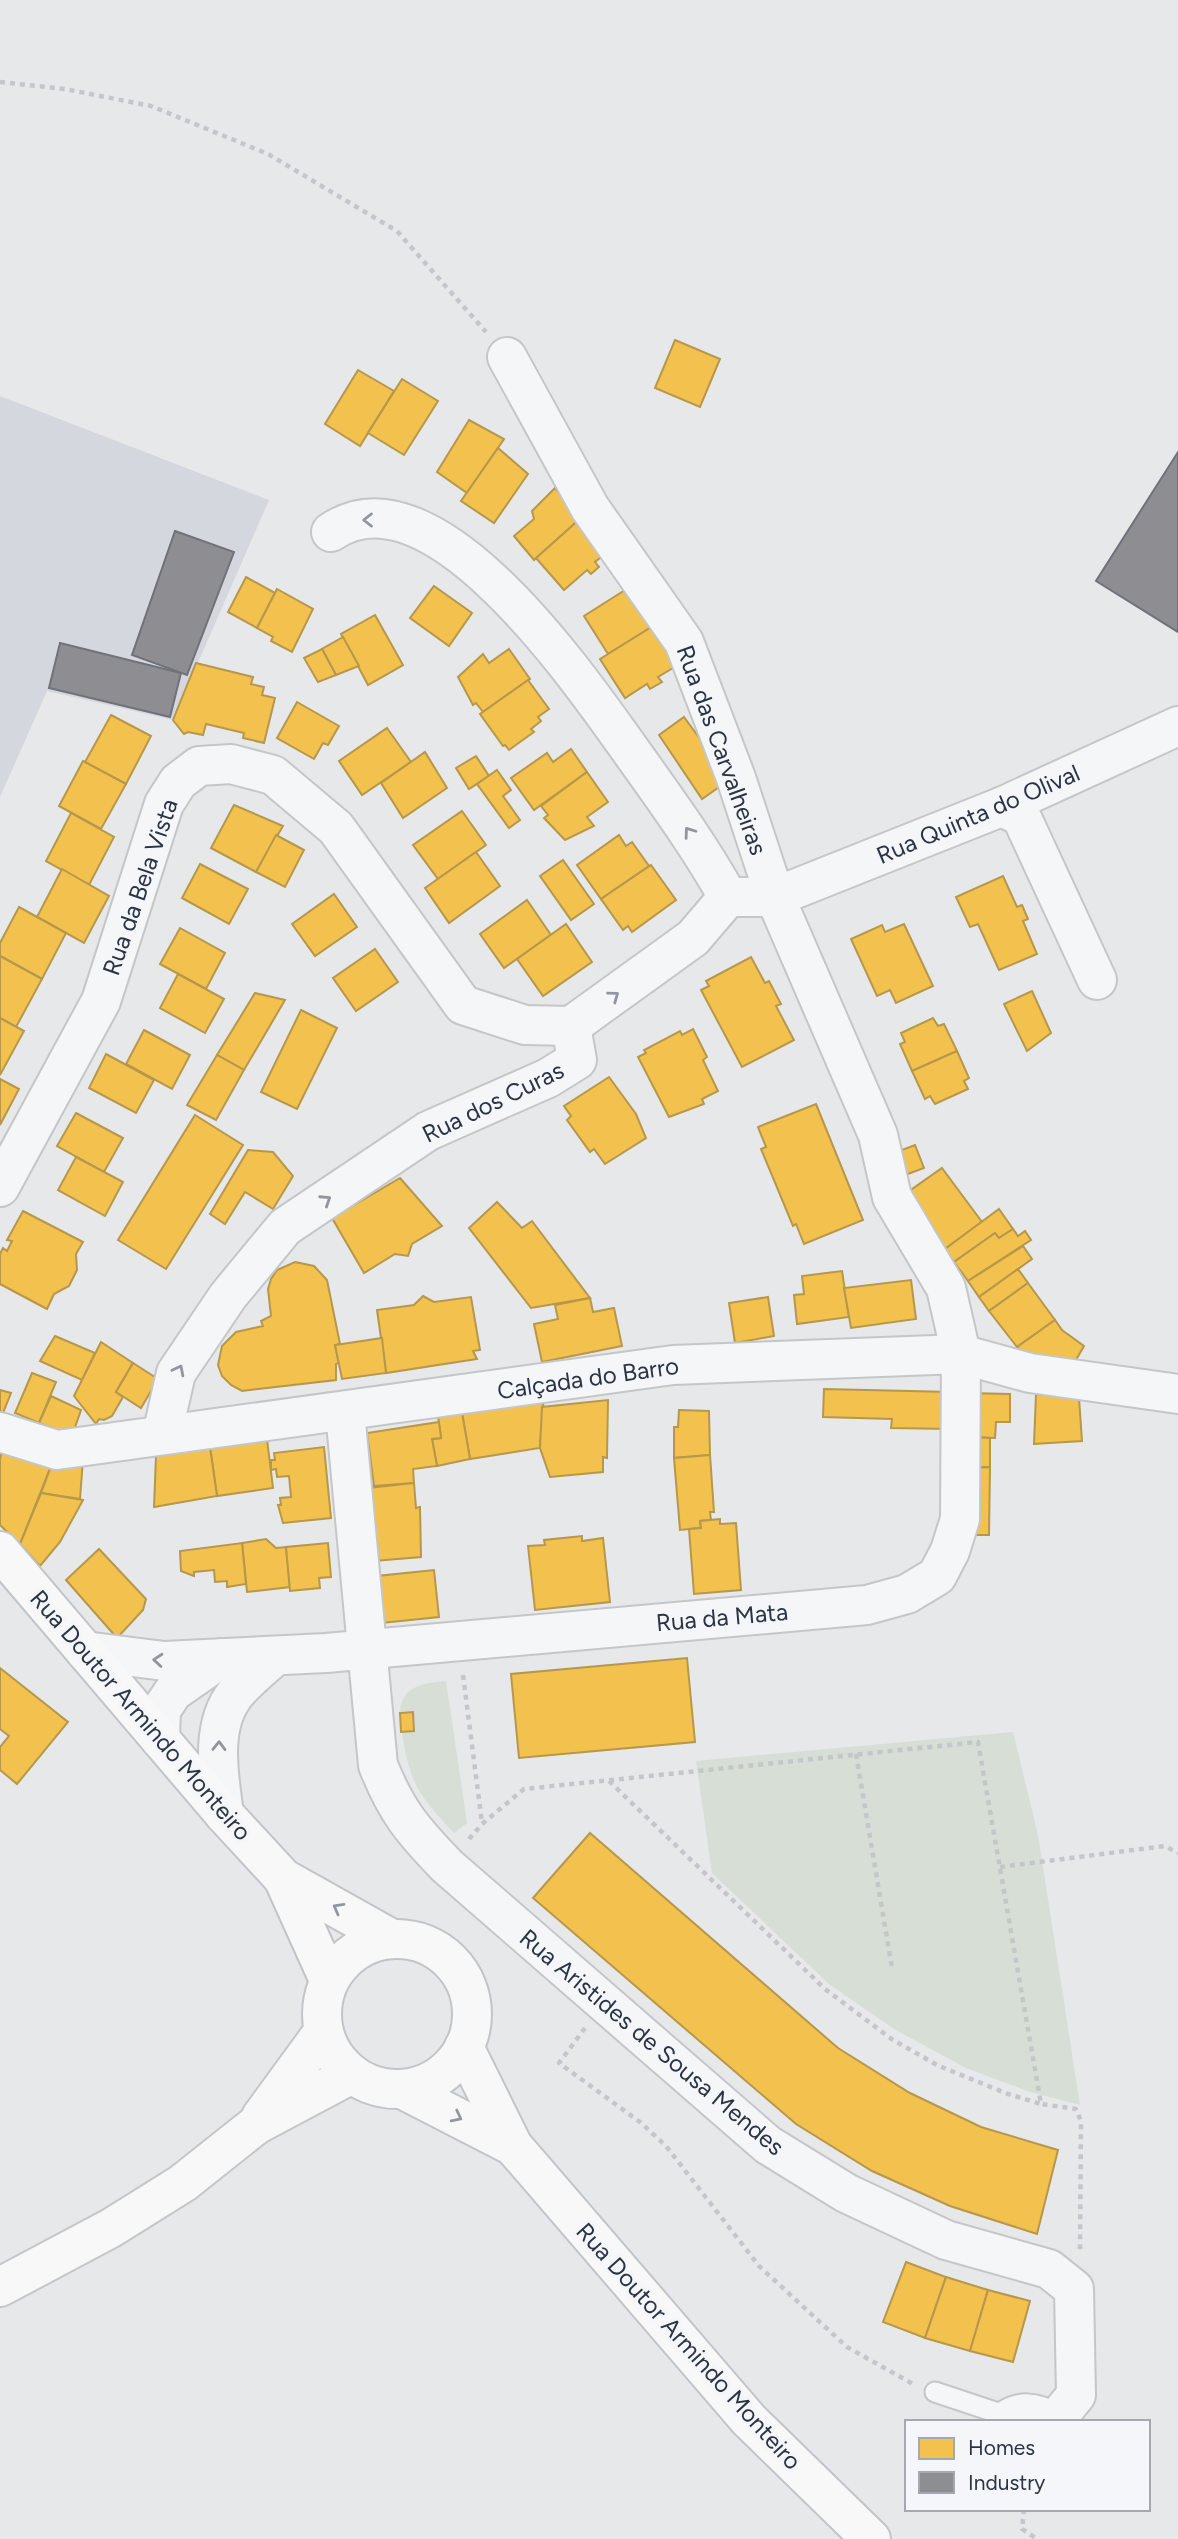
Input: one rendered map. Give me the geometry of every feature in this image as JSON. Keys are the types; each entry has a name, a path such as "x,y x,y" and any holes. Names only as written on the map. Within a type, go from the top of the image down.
{"main road":[{"name":"Rua Doutor Armindo Monteiro","path":"0,1551 224,1814 283,1878 392,1939"},
{"name":"Rua Doutor Armindo Monteiro","path":"283,1878 329,1980 345,1959 367,1945 392,1939 418,1942 441,1953 460,1972 470,1996 472,2022 464,2047 449,2068 427,2082 402,2089"},
{"path":"256,2125 323,2032 322,2006 329,1980"},
{"name":"Rua Doutor Armindo Monteiro","path":"323,2032 334,2056 352,2074 376,2086 402,2089 513,2146"},
{"name":"Rua Doutor Armindo Monteiro","path":"464,2047 513,2146 749,2420 871,2539"},
{"path":"0,2287 111,2228 183,2183 256,2125 352,2074"}],"street":[{"name":"Rua das Carvalheiras","path":"507,357 590,508 684,642 736,778 775,898 878,1135 892,1197 946,1288 961,1354"},
{"path":"331,532 347,520 374,519 409,525 449,547 512,598 565,660 701,848 728,897 775,898"},
{"name":"Rua Quinta do Olival","path":"775,898 1001,807 1178,726"},
{"name":"Rua da Bela Vista","path":"0,1187 101,1001 164,804 178,782 199,766 231,764 274,775 336,828 463,1005 525,1026 571,1026"},
{"path":"1001,807 1021,816 1097,980"},
{"name":"Rua dos Curas","path":"162,1436 176,1373 228,1296 285,1227 428,1131 548,1078 576,1060 571,1026 693,938 728,897"},
{"name":"Calçada do Barro","path":"0,1432 57,1450 673,1365 961,1354 1030,1373 1177,1388"},
{"name":"Rua da Mata","path":"85,1651 164,1661 275,1656 867,1605 907,1594 937,1576 950,1550 960,1519 961,1354"},
{"name":"Rua Aristides de Sousa Mendes","path":"345,1412 379,1765 393,1802 417,1836 447,1866 768,2145 846,2193 946,2240 1049,2269 1074,2289"},
{"path":"224,1814 218,1768 219,1729 234,1695 275,1656"},
{"path":"160,1739 161,1710 173,1692 222,1658"},
{"path":"1055,2420 1076,2395 1074,2289"},
{"path":"1007,2419 1033,2413 1049,2420"}],"lane":[{"path":"935,2392 1007,2419"}],"path":[{"path":"0,82 65,89 151,106 268,153 397,231 507,357"},
{"path":"450,1672 462,1671 482,1824"},
{"path":"447,1866 482,1824 524,1789 978,1742 1041,2104"},
{"path":"856,1754 892,1968"},
{"path":"608,1780 825,1989 893,2040 939,2066 1008,2094 1041,2104 1076,2109 1081,2121 1080,2254 1074,2289"},
{"path":"1000,1867 1165,1846 1178,1853"},
{"path":"604,2003 559,2063 640,2122 666,2146 759,2266 847,2347 935,2392"},
{"path":"1024,2511 1022,2529 1037,2539"}],"shaded area":[{"path":"0,396 269,500 173,720 47,691 0,797"},
{"path":"446,1681 467,1823 454,1833 432,1809 413,1777 402,1733 415,1731 413,1711 400,1711 405,1696 416,1687"},
{"path":"1013,1732 1038,1835 1080,2105 1030,2092 966,2068 894,2029 829,1984 712,1873 696,1761"}],"building: Homes":[{"path":"675,340 720,359 700,407 655,388"},
{"path":"358,370 394,391 360,446 325,424"},
{"path":"402,379 438,401 404,455 368,433"},
{"path":"469,420 504,439 467,493 437,472"},
{"path":"498,448 528,474 494,523 461,501"},
{"path":"555,488 581,518 534,560 514,536 534,519 532,511"},
{"path":"581,518 611,549 595,562 599,567 591,574 587,570 564,590 536,558"},
{"path":"246,577 275,593 257,628 228,612"},
{"path":"636,583 661,621 608,654 584,616"},
{"path":"434,586 472,613 449,646 410,618"},
{"path":"277,589 313,609 292,652 271,641 273,637 257,628"},
{"path":"375,615 403,665 368,685 341,634"},
{"path":"653,626 678,665 658,677 662,682 650,689 647,684 625,698 600,659"},
{"path":"343,637 359,666 336,675 322,649"},
{"path":"322,649 336,675 318,682 304,658"},
{"path":"509,649 530,679 483,712 476,703 473,705 458,677 483,654 489,663"},
{"path":"196,663 253,677 251,684 264,687 262,695 275,698 264,743 243,738 244,733 206,724 203,735 188,732 184,734 173,720"},
{"path":"528,680 549,709 538,717 541,721 531,729 534,732 509,750 503,746 480,714"},
{"path":"297,702 339,726 328,745 323,743 314,759 277,738"},
{"path":"111,715 151,736 126,784 85,762"},
{"path":"684,717 706,747 722,785 702,799 659,735"},
{"path":"387,728 411,762 362,795 339,761"},
{"path":"571,749 587,772 534,810 511,778 547,753 553,762"},
{"path":"425,752 447,788 403,818 381,783"},
{"path":"476,756 489,776 469,789 456,768"},
{"path":"83,761 126,784 101,829 59,806"},
{"path":"497,770 511,790 503,796 520,820 509,828 477,784"},
{"path":"587,772 608,802 587,817 594,826 565,840 544,818 548,815 541,806"},
{"path":"234,805 283,826 256,872 211,848"},
{"path":"462,811 486,845 438,879 413,845"},
{"path":"71,813 114,837 89,885 46,861"},
{"path":"276,835 304,850 285,887 256,872"},
{"path":"619,835 626,846 632,842 649,866 601,899 577,865"},
{"path":"476,852 500,886 449,923 425,888"},
{"path":"563,860 594,904 571,920 540,876"},
{"path":"200,864 248,889 229,924 182,898"},
{"path":"651,865 676,900 632,932 628,926 623,930 601,899"},
{"path":"62,869 109,896 84,943 37,917"},
{"path":"1003,876 1017,907 1022,905 1028,919 1023,921 1037,954 999,970 978,924 970,927 956,897"},
{"path":"334,894 357,927 315,956 292,924"},
{"path":"527,900 551,935 504,968 480,934"},
{"path":"19,907 66,933 42,979 0,956 0,943"},
{"path":"566,924 592,962 543,996 517,959"},
{"path":"904,924 933,986 896,1003 890,990 877,996 851,939 882,925 885,932"},
{"path":"180,928 225,953 206,989 160,964"},
{"path":"375,949 398,982 356,1011 333,978"},
{"path":"0,956 42,979 16,1027 0,1018"},
{"path":"751,957 765,983 769,981 781,1004 776,1006 794,1040 742,1067 701,990 709,986 706,981"},
{"path":"178,974 224,999 205,1033 160,1008"},
{"path":"1032,991 1051,1033 1027,1051 1004,1004"},
{"path":"255,993 285,1000 244,1070 217,1055"},
{"path":"301,1010 337,1028 297,1109 261,1092"},
{"path":"0,1018 24,1031 0,1075"},
{"path":"933,1018 938,1026 944,1024 957,1051 912,1071 900,1044 905,1042 901,1033"},
{"path":"693,1029 707,1057 703,1060 718,1091 702,1099 704,1104 669,1117 638,1057 646,1053 644,1050 680,1031 682,1035"},
{"path":"144,1030 190,1055 172,1089 126,1064"},
{"path":"957,1051 969,1078 964,1081 968,1089 935,1104 930,1096 925,1099 912,1071"},
{"path":"106,1054 154,1080 136,1113 89,1088"},
{"path":"217,1055 244,1070 216,1120 187,1105"},
{"path":"609,1077 636,1114 646,1138 605,1164 594,1149 590,1152 567,1120 571,1116 564,1106"},
{"path":"0,1079 19,1089 0,1125"},
{"path":"816,1104 863,1220 804,1244 796,1224 793,1226 761,1149 766,1147 758,1127"},
{"path":"76,1113 123,1138 104,1172 57,1146"},
{"path":"195,1115 243,1145 166,1269 118,1240"},
{"path":"915,1145 924,1168 900,1177 891,1154"},
{"path":"248,1150 273,1152 293,1176 273,1209 245,1192 225,1224 210,1214"},
{"path":"76,1157 123,1182 105,1216 58,1190"},
{"path":"942,1168 982,1222 945,1249 905,1194"},
{"path":"400,1178 442,1226 412,1244 408,1256 395,1254 364,1273 332,1218"},
{"path":"497,1202 522,1228 532,1221 590,1298 531,1308 469,1228"},
{"path":"999,1209 1013,1229 999,1238 995,1233 954,1262 945,1249"},
{"path":"23,1211 83,1242 76,1254 77,1270 69,1286 54,1294 47,1309 0,1284 0,1254 3,1248 7,1251 12,1241 7,1240"},
{"path":"1013,1229 1018,1236 1025,1231 1031,1240 968,1281 954,1262 995,1233 999,1238"},
{"path":"1023,1246 1032,1259 979,1297 968,1281"},
{"path":"295,1262 314,1266 327,1280 340,1344 335,1345 339,1363 336,1364 336,1380 242,1391 222,1376 218,1365 222,1346 236,1332 263,1326 261,1321 271,1316 268,1289 271,1279 277,1270"},
{"path":"1018,1269 1028,1283 989,1311 979,1297"},
{"path":"842,1271 849,1317 797,1324 794,1295 804,1294 802,1276"},
{"path":"911,1280 916,1319 851,1328 844,1288"},
{"path":"1028,1283 1055,1320 1017,1347 989,1311"},
{"path":"423,1296 434,1302 471,1297 480,1350 473,1351 477,1359 386,1373 377,1310 414,1305"},
{"path":"768,1297 774,1336 735,1343 729,1303"},
{"path":"590,1298 593,1312 614,1308 622,1346 542,1362 534,1324 558,1319 555,1305"},
{"path":"1055,1320 1062,1330 1084,1346 1072,1367 1028,1359 1017,1347"},
{"path":"55,1336 95,1353 82,1380 40,1361"},
{"path":"382,1338 386,1373 342,1379 335,1345"},
{"path":"101,1342 133,1363 116,1392 123,1397 112,1416 99,1419 96,1424 74,1396"},
{"path":"133,1363 158,1379 141,1408 116,1392"},
{"path":"32,1373 56,1382 39,1423 15,1413"},
{"path":"824,1389 951,1392 950,1429 891,1428 892,1419 823,1417"},
{"path":"0,1390 11,1393 3,1413 0,1413"},
{"path":"968,1393 1010,1394 1010,1422 996,1422 995,1438 968,1437"},
{"path":"544,1394 540,1448 470,1459 461,1407"},
{"path":"1036,1394 1079,1398 1082,1441 1034,1444"},
{"path":"51,1396 81,1410 72,1436 39,1423"},
{"path":"608,1400 607,1458 603,1457 603,1472 550,1477 540,1448 542,1407"},
{"path":"461,1407 470,1459 437,1466 432,1439 441,1438 437,1409"},
{"path":"679,1410 709,1411 710,1455 674,1458 674,1427 678,1427"},
{"path":"439,1422 441,1438 432,1439 437,1466 413,1469 414,1483 374,1486 367,1433"},
{"path":"968,1437 990,1438 990,1467 968,1468"},
{"path":"267,1439 273,1488 217,1496 210,1447"},
{"path":"3,1446 53,1461 20,1544 0,1525 0,1459"},
{"path":"210,1447 217,1496 154,1507 156,1456"},
{"path":"324,1447 331,1518 283,1523 278,1505 281,1505 280,1498 291,1497 289,1476 277,1477 276,1469 271,1470 271,1460 275,1460 274,1453"},
{"path":"710,1455 714,1512 710,1512 711,1520 700,1521 701,1528 680,1530 674,1458"},
{"path":"83,1459 80,1499 41,1493 53,1461"},
{"path":"990,1467 989,1535 967,1535 968,1468"},
{"path":"414,1483 416,1508 420,1507 421,1557 374,1561 368,1488"},
{"path":"41,1493 83,1500 60,1542 40,1566 20,1544"},
{"path":"720,1519 720,1524 736,1523 741,1590 694,1594 689,1529 701,1528 700,1521"},
{"path":"582,1536 582,1541 603,1538 610,1602 535,1610 528,1546 545,1545 544,1540"},
{"path":"266,1539 276,1548 286,1547 290,1587 247,1592 242,1543"},
{"path":"242,1543 246,1584 227,1587 227,1581 215,1582 214,1570 194,1572 194,1576 181,1571 180,1551"},
{"path":"328,1543 331,1577 319,1578 320,1588 290,1591 286,1547"},
{"path":"99,1549 146,1599 143,1610 117,1638 66,1580"},
{"path":"434,1570 439,1617 382,1623 377,1576"},
{"path":"687,1658 695,1742 519,1758 511,1674"},
{"path":"0,1668 68,1722 17,1784 0,1770 0,1747 9,1736 0,1729"},
{"path":"413,1712 414,1731 401,1732 400,1713"},
{"path":"590,1833 838,2048 910,2093 981,2127 1058,2150 1037,2234 950,2206 872,2171 796,2124 533,1898"},
{"path":"906,2262 946,2277 925,2338 883,2322"},
{"path":"946,2277 988,2290 970,2351 925,2338"},
{"path":"988,2290 1030,2301 1013,2362 970,2351"}],"building: Industry":[{"path":"1178,452 1178,632 1096,581"},
{"path":"175,531 234,552 187,675 132,655"},
{"path":"60,643 181,673 170,717 49,688"}]}
